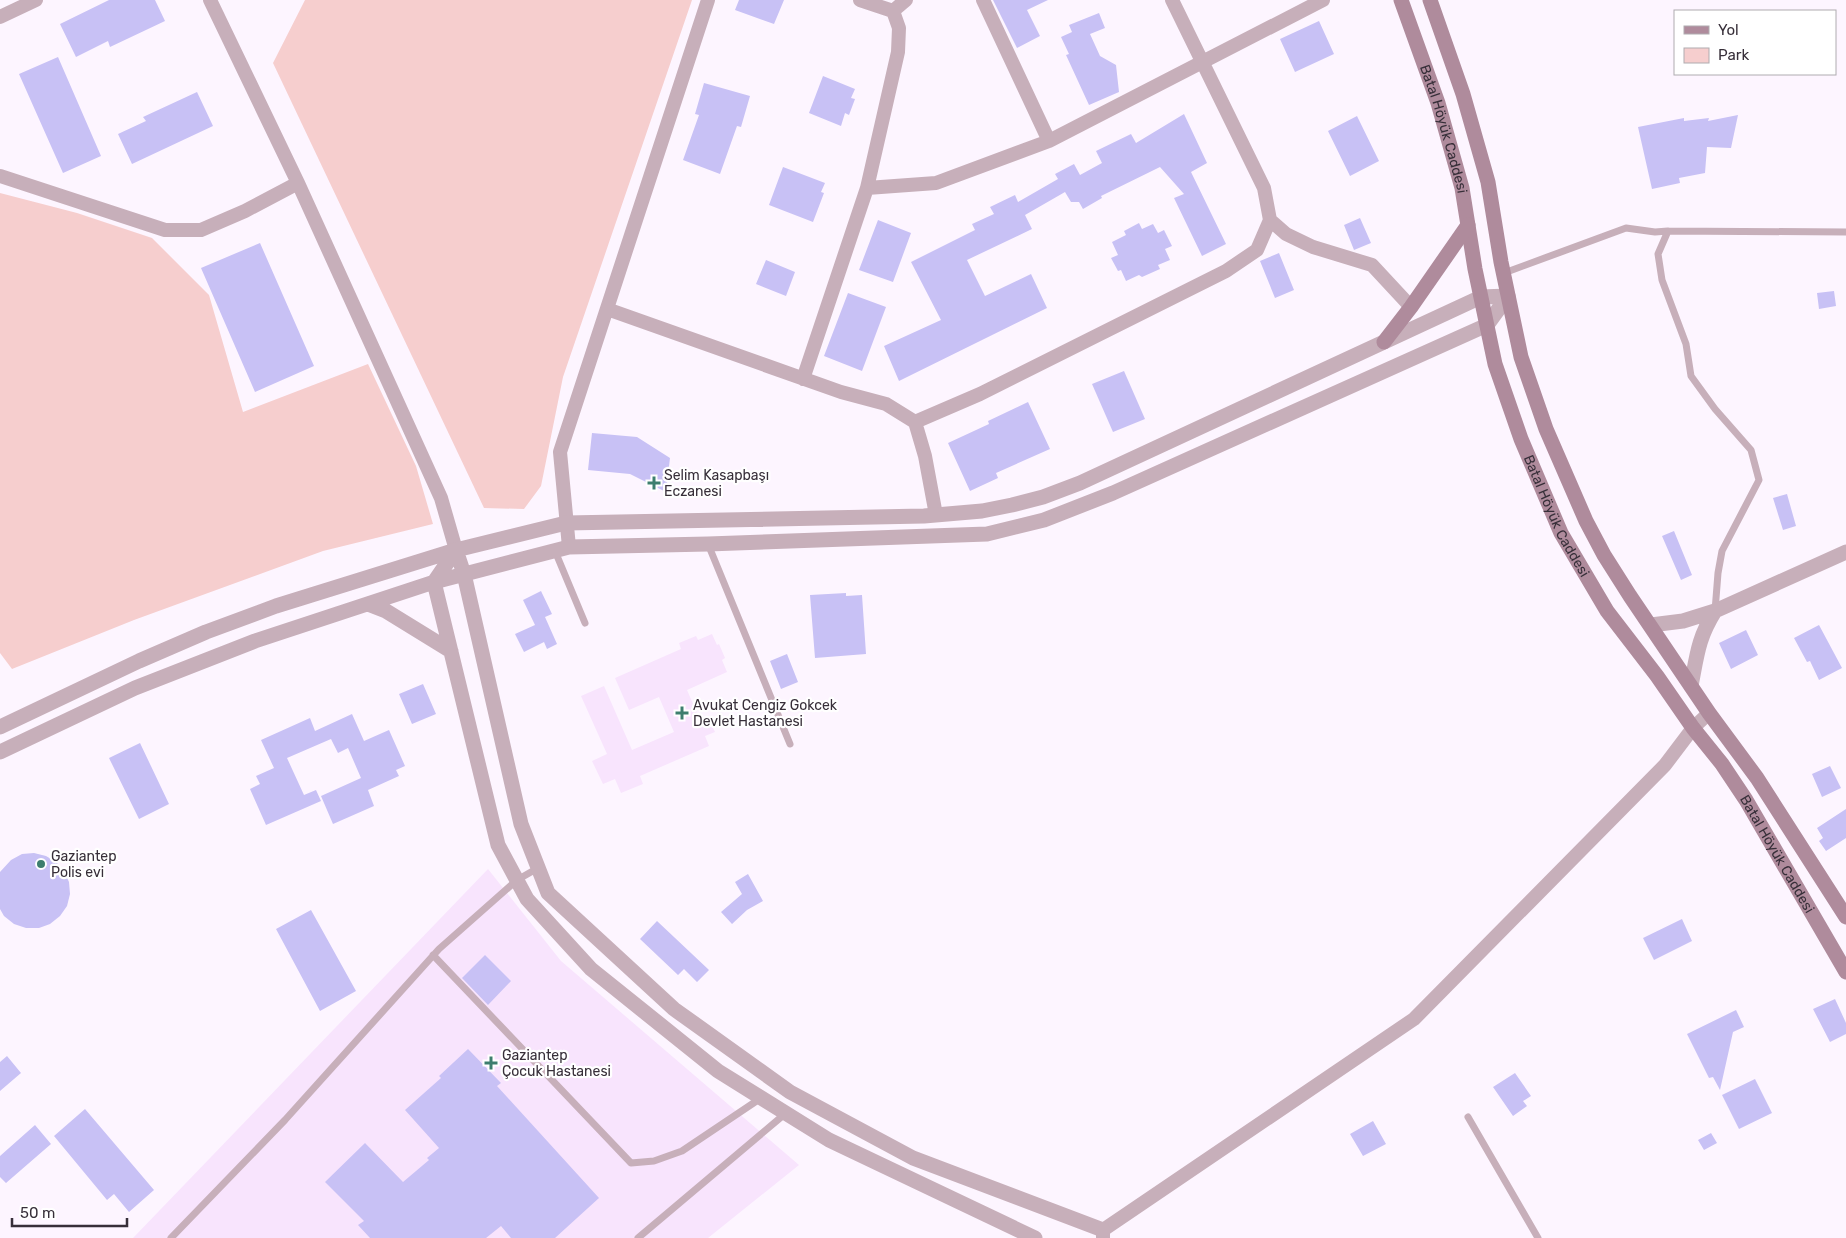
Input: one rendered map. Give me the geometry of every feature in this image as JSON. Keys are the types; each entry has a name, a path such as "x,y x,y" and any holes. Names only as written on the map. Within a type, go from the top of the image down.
{"main road":[{"name":"Batal Höyük Caddesi","path":"1401,0 1438,103 1462,188 1495,364 1521,439 1561,534 1607,611 1657,676 1693,728 1722,764 1746,800 1846,972"},
{"name":"Batal Höyük Caddesi","path":"1430,0 1463,94 1488,182 1521,357 1546,429 1582,513 1604,555 1709,713 1757,778 1846,917"},
{"path":"1384,342 1411,307 1468,225"}],"street":[{"path":"0,17 36,0"},
{"path":"210,0 298,183 441,498 464,574 521,824 548,893 674,1008 790,1092 913,1158 1103,1234 1414,1020 1665,765 1693,728 1709,713"},
{"path":"562,549 566,523 560,452 708,0"},
{"path":"860,0 893,11"},
{"path":"893,11 906,0"},
{"path":"983,0 1049,141"},
{"path":"915,422 980,394 1226,271 1257,250 1270,220 1264,188 1201,63 1172,0"},
{"path":"867,188 936,183 1049,141 1324,0"},
{"path":"803,379 867,188 898,52 899,28 893,11"},
{"path":"0,176 165,230 201,230 246,211 298,183"},
{"path":"1270,220 1286,234 1312,247 1372,265 1411,307"},
{"path":"0,727 140,661 258,612 456,550 566,523 924,516 982,511 1043,497 1080,483 1481,297 1508,296"},
{"path":"0,752 135,688 255,640 434,582 562,549 987,534 1044,520 1113,492 1487,325 1508,296"},
{"path":"607,309 841,392 886,404 915,422 925,456 936,515"},
{"path":"456,550 434,582 498,845 527,899 591,969 718,1071 829,1140 1034,1238"},
{"path":"1650,625 1683,621 1715,611 1846,552"},
{"path":"368,604 386,611 451,651"},
{"path":"1692,686 1699,643 1704,628 1715,611"}],"lane":[{"path":"1504,273 1626,228 1655,232 1846,232"},
{"path":"1668,231 1658,254 1662,280 1686,344 1691,376 1715,409 1751,450 1759,480 1722,551 1715,611"},
{"path":"708,544 790,744"},
{"path":"562,549 585,623"},
{"path":"171,1238 285,1120 433,955 516,880 538,868"},
{"path":"433,955 632,1163 654,1162 682,1151 761,1098"},
{"path":"638,1238 786,1114"},
{"path":"1468,1117 1538,1238"}],"shaded area":[{"name":"Avukat Cengiz Gokcek Devlet Hastanesi","path":"712,634 725,658 722,660 727,672 687,690 700,720 708,717 715,732 705,736 709,746 640,776 643,784 621,793 615,779 603,784 592,761 607,754 581,696 604,686 632,750 674,732 659,697 629,710 615,678 681,649 679,643 696,636 698,640"},
{"name":"Gaziantep Çocuk Hastanesi","path":"488,869 561,961 799,1165 708,1238 133,1238"}],"green space":[{"path":"305,0 692,0 563,377 541,486 524,509 484,508 273,63"},
{"path":"0,193 77,213 152,238 209,295 243,412 368,364 416,466 433,524 323,551 134,620 12,669 0,653"}],"building":[{"path":"109,0 155,0 165,21 110,47 108,41 76,57 60,24"},
{"path":"739,0 784,0 774,24 735,10"},
{"path":"993,0 1048,0 1027,10 1040,36 1017,48"},
{"path":"1099,13 1105,28 1090,34 1100,56 1116,65 1119,92 1089,105 1066,55 1069,54 1061,37 1072,32 1069,25"},
{"path":"1319,21 1334,54 1295,72 1280,39"},
{"path":"58,57 101,156 63,173 19,74"},
{"path":"823,76 855,89 851,98 855,99 849,115 845,113 841,126 809,113"},
{"path":"704,83 750,96 741,127 737,126 720,174 683,160 699,115 695,114"},
{"path":"197,92 213,126 132,164 118,134 146,121 143,117"},
{"path":"1184,114 1207,163 1191,172 1226,244 1202,256 1174,198 1184,194 1160,167 1101,196 1102,198 1083,209 1079,202 1071,202 1065,192 1025,215 1032,229 967,260 985,296 1031,274 1047,308 899,381 884,346 941,320 911,262 975,230 972,224 994,214 990,207 1015,195 1018,202 1058,179 1055,174 1074,164 1080,175 1102,163 1096,151 1131,134 1136,143"},
{"path":"1738,115 1731,148 1707,147 1705,173 1679,178 1680,183 1652,189 1638,127 1684,118 1684,121 1709,118 1708,121"},
{"path":"1357,116 1379,161 1350,176 1328,131"},
{"path":"783,167 825,183 821,192 824,193 813,222 769,205"},
{"path":"1360,218 1371,243 1354,250 1344,225"},
{"path":"878,220 911,233 893,282 859,270"},
{"path":"1139,223 1142,229 1153,224 1158,233 1164,230 1172,246 1165,249 1170,260 1158,265 1160,269 1142,277 1139,275 1126,281 1121,270 1118,271 1111,258 1118,255 1112,242 1126,235 1124,231"},
{"path":"260,243 314,366 255,392 201,268"},
{"path":"1279,253 1294,290 1275,298 1260,261"},
{"path":"766,260 795,272 786,296 756,284"},
{"path":"1834,291 1836,306 1819,309 1817,293"},
{"path":"848,293 886,307 862,371 824,356"},
{"path":"1124,371 1145,419 1113,432 1092,384"},
{"path":"1028,402 1050,449 996,473 998,478 970,491 948,443 989,424 988,421"},
{"path":"592,433 637,437 670,458 666,492 630,474 588,470"},
{"path":"1787,494 1796,526 1783,530 1773,498"},
{"path":"1674,531 1692,575 1681,580 1662,536"},
{"path":"541,591 552,614 545,617 557,644 547,649 544,642 524,652 515,634 535,625 523,600"},
{"path":"846,593 846,596 862,595 866,654 815,658 810,595"},
{"path":"1819,625 1842,668 1819,680 1810,661 1807,662 1794,638"},
{"path":"1746,630 1758,655 1731,669 1719,643"},
{"path":"787,654 798,682 781,689 770,661"},
{"path":"423,684 436,714 412,724 399,694"},
{"path":"352,714 364,741 389,730 405,766 396,770 399,776 368,790 374,806 333,824 321,796 361,778 348,748 338,753 331,739 287,758 304,795 316,790 321,801 266,825 250,789 260,784 256,776 274,768 261,740 310,718 315,731"},
{"path":"140,743 169,804 139,819 109,758"},
{"path":"1830,766 1841,788 1822,797 1812,774"},
{"path":"1846,809 1846,838 1826,851 1819,841 1823,838 1817,828"},
{"path":"34,853 46,856 56,862 64,871 69,882 70,894 67,906 60,916 50,924 39,928 26,928 14,924 4,916 0,909 0,872 11,860 22,854"},
{"path":"748,874 763,901 747,910 732,924 721,912 742,894 735,882"},
{"path":"311,910 356,991 320,1011 276,929"},
{"path":"1682,919 1692,941 1654,960 1643,938"},
{"path":"657,921 709,970 697,982 684,969 678,975 640,939"},
{"path":"485,955 511,981 488,1005 462,978"},
{"path":"1835,999 1846,1023 1846,1034 1830,1042 1813,1009"},
{"path":"1736,1010 1744,1027 1733,1032 1720,1090 1713,1077 1709,1078 1687,1034"},
{"path":"468,1049 501,1083 497,1086 599,1198 555,1238 511,1238 501,1226 486,1238 370,1238 358,1225 364,1221 325,1182 365,1143 403,1182 429,1160 427,1158 439,1148 405,1110 441,1078 439,1076"},
{"path":"7,1056 21,1073 0,1091 0,1062"},
{"path":"1515,1073 1531,1096 1523,1101 1527,1106 1513,1116 1493,1087"},
{"path":"1755,1079 1772,1113 1739,1129 1722,1095"},
{"path":"85,1109 154,1190 129,1212 114,1194 107,1200 54,1136"},
{"path":"1373,1121 1386,1144 1363,1156 1350,1134"},
{"path":"35,1125 51,1144 6,1183 0,1177 0,1156"},
{"path":"1711,1133 1717,1143 1704,1150 1698,1140"}],"place":[{"name":"Selim Kasapbaşı Eczanesi","path":"654,483"},
{"name":"Avukat Cengiz Gokcek Devlet Hastanesi","path":"682,713"},
{"name":"Gaziantep Polis evi","path":"41,864"},
{"name":"Gaziantep Çocuk Hastanesi","path":"491,1063"}]}
